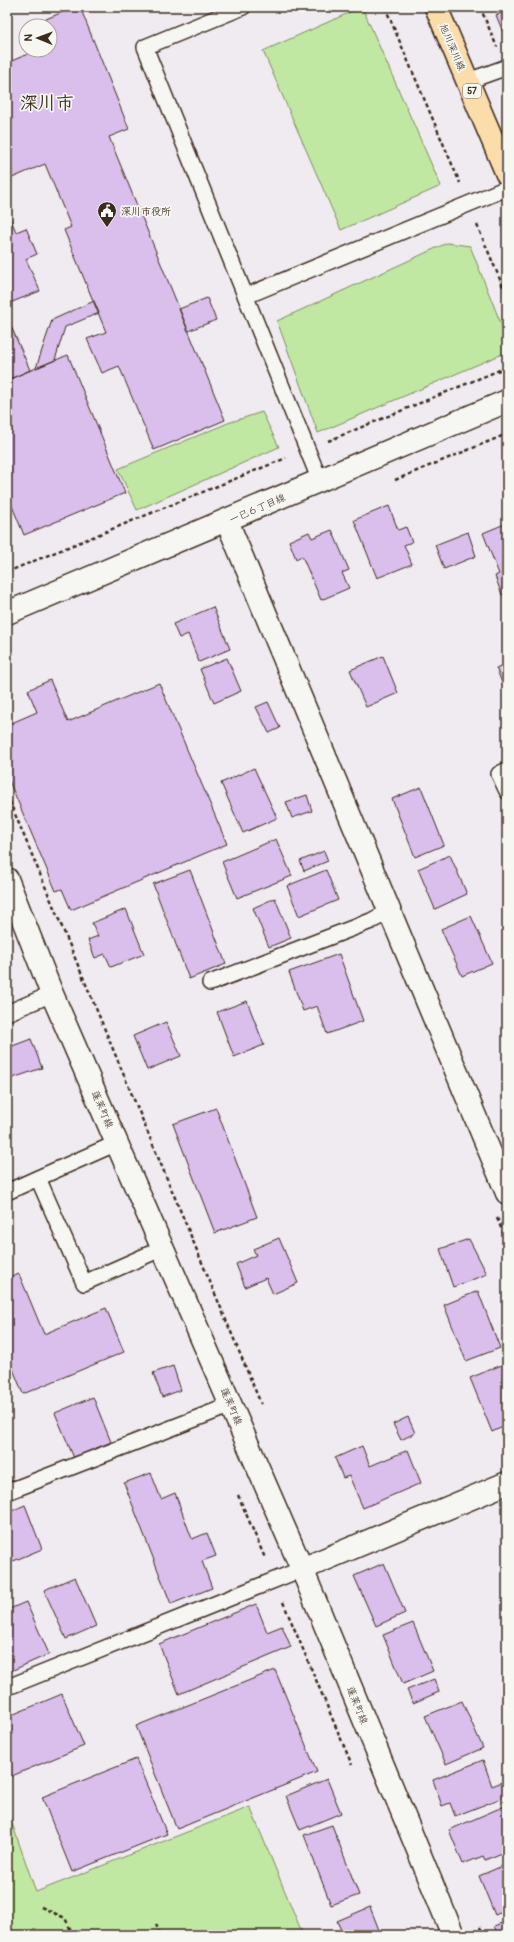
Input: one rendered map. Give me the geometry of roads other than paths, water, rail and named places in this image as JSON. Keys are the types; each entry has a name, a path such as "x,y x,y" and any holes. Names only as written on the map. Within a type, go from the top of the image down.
{"main road":[{"name":"旭川深川線","path":"436,7 507,174"}],"street":[{"name":"一已６丁目線","path":"7,612 227,521 507,401"},
{"path":"227,521 507,1192"},
{"name":"蓬莱町線","path":"7,879 52,994 302,1570 453,1935"},
{"path":"302,1570 507,1483"}],"lane":[{"path":"243,7 145,47 320,481"},
{"path":"468,81 506,67"},
{"path":"246,296 507,188"},
{"path":"507,770 499,774 507,791"},
{"path":"210,983 371,921 390,911"},
{"path":"7,1013 52,994"},
{"path":"7,1192 117,1143"},
{"path":"38,1178 84,1283 163,1248"},
{"path":"7,1492 231,1405"},
{"path":"13,1685 302,1570"}],"place":[{"name":"深川市役所","path":"107,228"}],"district":[{"name":"深川市","path":"47,103"}]}
